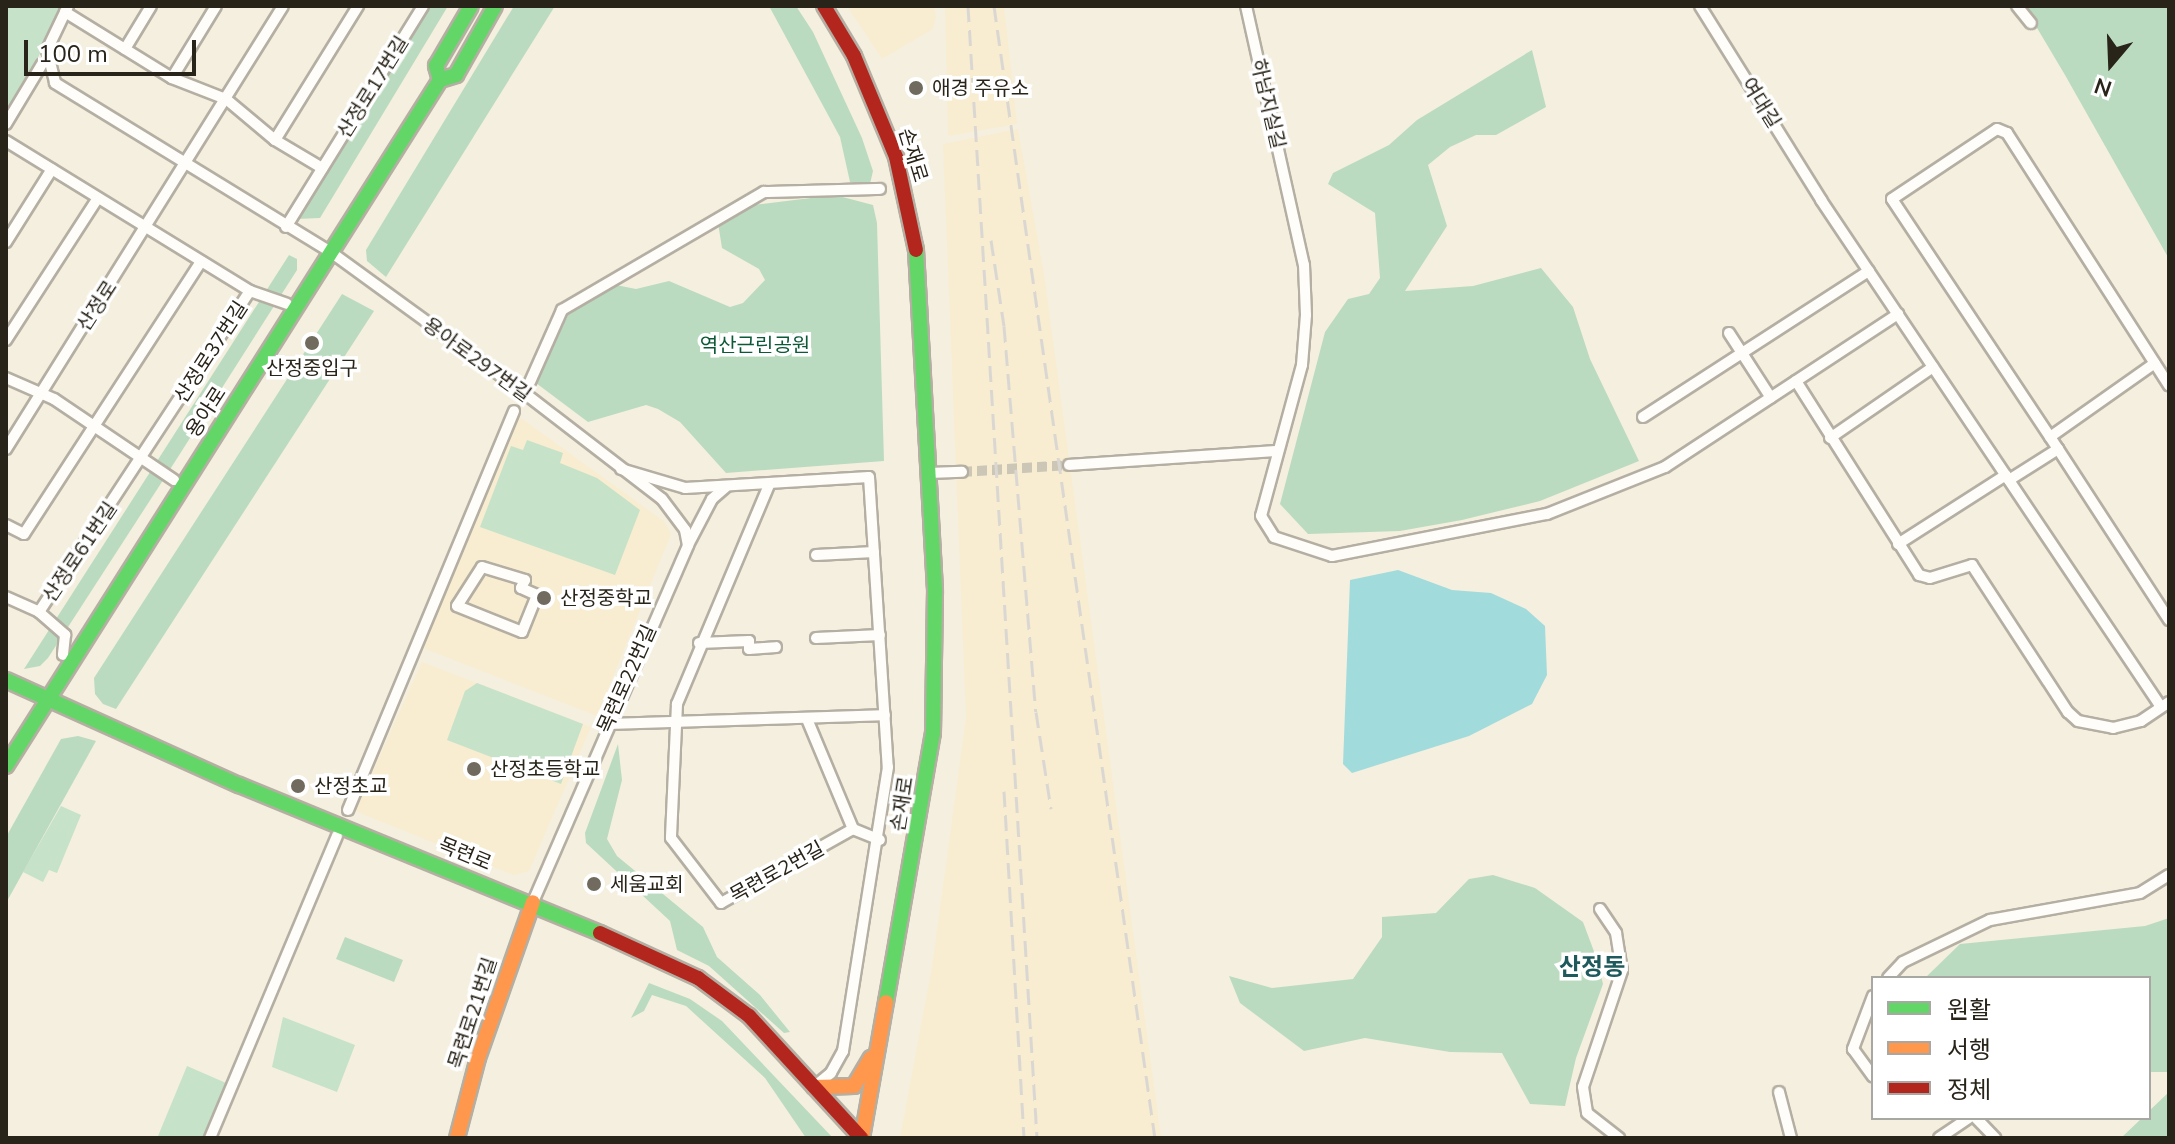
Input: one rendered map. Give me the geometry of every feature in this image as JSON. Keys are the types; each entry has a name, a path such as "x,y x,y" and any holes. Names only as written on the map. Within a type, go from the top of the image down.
{"main road":[{"name":"용아로","path":"440,80 436,66 471,6"},
{"name":"용아로","path":"6,766 440,80 456,75 495,6"},
{"name":"손재로","path":"824,6 854,56 896,157 917,255 937,637 933,733 861,1138"},
{"name":"목련로","path":"6,680 239,785 533,902 698,978 749,1016 861,1138"},
{"name":"목련로21번길","path":"457,1138 482,1045 533,902"},
{"path":"814,1087 854,1086 881,1036"}],"street":[{"path":"125,49 151,6"},
{"path":"172,78 216,6"},
{"name":"산정로","path":"6,449 283,6"},
{"path":"275,140 358,6"},
{"name":"산정로17번길","path":"286,227 423,6"},
{"name":"하남지실길","path":"1246,6 1304,265 1306,315 1302,365 1275,451 1261,516 1274,537 1332,556 1547,514 1665,467 1898,314"},
{"name":"여대길","path":"1700,6 1821,200 2165,704"},
{"path":"2017,6 2031,23"},
{"path":"322,168 275,140 226,99 172,78 67,9 47,50 55,83 332,253"},
{"path":"6,124 42,64"},
{"path":"2169,385 2007,133 1997,129 1892,199 2169,620"},
{"name":"산정로37번길","path":"6,141 250,291 140,461"},
{"path":"6,242 52,169"},
{"path":"530,382 562,310 764,192 880,189"},
{"path":"6,340 98,198"},
{"name":"용아로297번길","path":"332,253 621,469 675,515"},
{"path":"6,525 24,534 201,261"},
{"path":"1643,417 1869,271"},
{"path":"250,291 287,304"},
{"path":"1729,333 1771,398"},
{"path":"2050,437 2155,363"},
{"path":"1830,438 1933,367"},
{"path":"6,378 41,393 140,461 174,480"},
{"path":"1796,381 1919,575 1930,578 1972,565 2078,721 2113,728 2141,721 2165,704"},
{"path":"348,810 514,411"},
{"path":"1898,544 2058,449"},
{"path":"1069,465 1275,451"},
{"name":"산정로61번길","path":"6,597 39,612 140,461"},
{"path":"621,469 703,492 706,513 689,524 675,515"},
{"path":"929,473 962,472"},
{"path":"688,545 675,515 675,495 688,488 869,477 888,767 880,840 843,1051 831,1073 814,1087"},
{"path":"676,724 677,704 699,643 769,485"},
{"name":"목련로22번길","path":"533,902 606,724 688,545 706,513 726,487"},
{"path":"816,555 874,552"},
{"path":"482,567 525,580 521,588 537,595 522,632 457,606 482,567"},
{"path":"39,612 65,635 63,655"},
{"path":"816,638 880,635"},
{"path":"699,643 749,641 749,649 776,647"},
{"path":"606,724 885,715"},
{"path":"807,719 853,829 880,840"},
{"name":"목련로2번길","path":"676,724 671,838 721,903 853,829"},
{"path":"210,1138 337,836"},
{"path":"1890,976 1903,962 1990,920 2140,893 2169,875"},
{"path":"1600,909 1616,933 1622,971 1583,1087 1587,1113 1619,1138"},
{"path":"1871,1001 1853,1049 1871,1074"},
{"path":"1779,1092 1791,1138"},
{"path":"1939,1138 1965,1120"},
{"path":"1978,1120 1995,1138"}],"shaded area":[{"path":"847,6 934,6 936,17 933,29 882,59"},
{"path":"945,6 1004,6 1017,124 948,136"},
{"path":"1018,129 1044,274 1161,1138 900,1138 932,967 966,718 943,144"},
{"name":"산정중학교","path":"518,416 665,522 671,534 597,716 423,648"},
{"name":"산정초등학교","path":"422,662 591,727 529,871 514,875 355,811"}],"green space":[{"path":"6,6 60,6 32,72 6,116"},
{"path":"430,6 448,6 320,218 297,219"},
{"path":"514,6 555,6 386,277 367,261 366,250"},
{"path":"769,6 796,6 813,32 862,138 873,171 870,184 850,182 840,137"},
{"path":"2024,6 2169,6 2169,259 2065,75"},
{"path":"1532,50 1546,107 1496,135 1476,135 1450,147 1428,165 1447,226 1405,291 1473,286 1541,268 1573,307 1590,359 1639,461 1540,501 1462,520 1400,531 1308,534 1280,504 1325,332 1348,299 1369,294 1380,278 1375,213 1328,184 1333,173 1389,145 1417,120"},
{"name":"역산근린공원","path":"835,195 873,205 877,223 884,461 726,473 680,422 658,409 646,405 588,422 536,383 568,315 616,285 636,289 669,281 730,307 743,303 765,280 759,269 722,248 718,223 753,205"},
{"path":"289,255 297,259 297,270 169,471 48,658 40,666 24,669"},
{"path":"342,294 374,311 116,709 103,704 95,694 94,678"},
{"path":"527,440 563,453 560,463 597,478 640,510 615,575 480,527 511,446 523,450"},
{"path":"477,683 583,724 561,784 447,740 465,691"},
{"path":"78,736 96,741 6,903 6,837 61,739"},
{"path":"618,744 622,780 607,839 617,856 703,927 717,957 760,995 790,1032 784,1033 709,966 677,950 670,921 586,843 585,833"},
{"path":"61,806 81,815 57,873 49,870 43,882 23,872"},
{"path":"1493,875 1535,888 1583,922 1598,962 1603,984 1576,1058 1565,1106 1530,1104 1502,1053 1450,1052 1365,1038 1304,1051 1240,1003 1229,976 1272,988 1353,979 1382,937 1382,917 1436,913 1469,879"},
{"path":"2169,918 2169,1072 2151,1072 2151,976 1927,976 1960,944 2145,926"},
{"path":"345,937 403,960 394,982 336,959"},
{"path":"649,983 690,999 722,1021 833,1138 806,1138 765,1078 686,1006 652,995 644,1011 631,1018"},
{"path":"283,1017 355,1045 337,1092 272,1067"},
{"path":"187,1066 226,1083 203,1138 163,1138 158,1136"},
{"path":"2169,1092 2169,1138 2121,1138 2140,1120 2151,1120 2151,1109"}],"water":[{"path":"1398,570 1452,590 1491,593 1526,609 1545,626 1547,675 1532,704 1469,736 1352,773 1343,764 1350,580"}],"tunnel":[{"path":"962,472 1069,465"}],"railway":[{"path":"968,6 1037,1138"},
{"path":"994,6 1155,1138"},
{"path":"991,240 1004,326 1036,712 1051,809"},
{"path":"1004,791 1024,1138"}],"traffic: fast":[{"path":"440,80 436,66 471,6"},
{"path":"6,766 440,80 456,75 495,6"},
{"path":"886,1002 933,733 935,590 916,250"},
{"path":"6,680 239,785 600,933"}],"traffic: slow":[{"path":"457,1138 478,1058 533,902"},
{"path":"862,1138 886,1002"},
{"path":"814,1087 854,1086 871,1058"}],"traffic: jam":[{"path":"824,6 854,56 896,157 916,250"},
{"path":"600,933 698,978 749,1016 861,1138"}],"place":[{"name":"애경 주유소","path":"916,88"},
{"name":"산정중입구","path":"312,343"},
{"name":"산정중학교","path":"544,598"},
{"name":"산정초등학교","path":"474,769"},
{"name":"산정초교","path":"298,786"},
{"name":"세움교회","path":"594,884"}],"district":[{"name":"산정동","path":"1592,968"}]}
